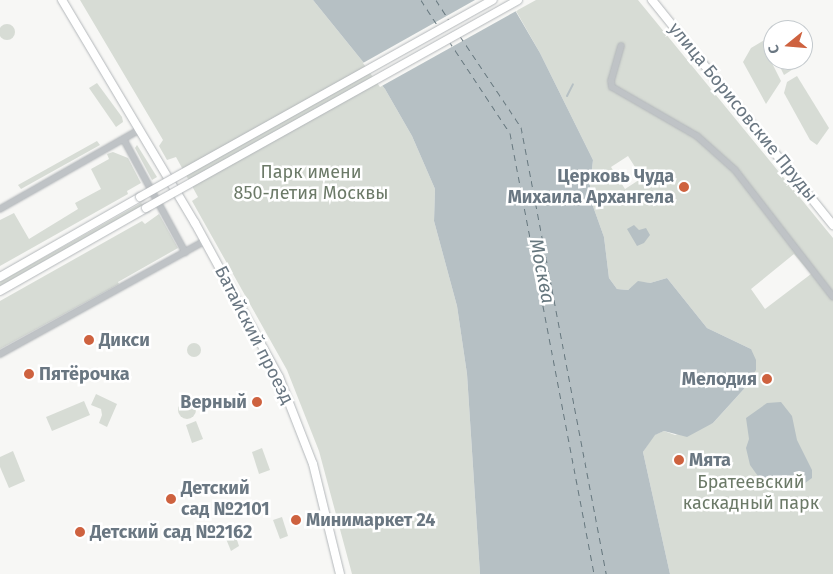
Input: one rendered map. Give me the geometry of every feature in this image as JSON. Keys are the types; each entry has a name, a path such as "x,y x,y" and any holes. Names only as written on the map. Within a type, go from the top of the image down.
{"main road":[{"name":"Батайский проезд","path":"62,0 205,241 286,394 315,472 340,574"},
{"path":"0,277 493,0"},
{"path":"0,291 518,0"},
{"name":"улица Борисовские Пруды","path":"652,0 833,225"}],"street":[{"path":"621,46 611,81 612,87 697,136 735,170 833,297"},
{"path":"0,209 139,130"},
{"path":"124,140 185,252"},
{"path":"0,354 205,241"}],"green space":[{"name":"Парк имени 850-летия Москвы","path":"80,0 313,0 385,89 412,136 435,189 434,221 457,306 467,374 480,574 352,574 319,451 287,370 192,201 198,197 176,157 167,160 159,146 163,140"},
{"name":"Братеевский каскадный парк","path":"536,0 638,0 833,238 833,574 670,574 643,452 654,435 664,431 675,435 713,423 743,390 751,349 707,328 667,278 650,283 638,282 628,290 617,289 609,278 604,237 589,195 593,160 540,53 516,11","holes":["628,156 642,178 625,189 611,167","794,254 811,274 765,309 751,289"]},
{"path":"7,24 15,32 7,40 -1,32"},
{"path":"763,41 763,70 776,70 781,81 766,104 743,62 751,48"},
{"path":"782,70 792,70 784,75"},
{"path":"797,76 829,128 817,145 810,140 784,93 787,82"},
{"path":"97,83 122,117 123,122 116,127 89,88"},
{"path":"97,141 100,145 21,189 18,185"},
{"path":"137,145 157,177 152,180 135,148"},
{"path":"113,152 128,158 141,183 127,191 128,194 0,266 0,220 14,213 29,239 78,209 75,203 101,189 91,169 109,159 107,154"},
{"path":"141,203 143,205 0,286 0,282"},
{"path":"159,214 178,248 118,282 119,284 0,349 0,301 142,221 145,224"},
{"path":"191,343 197,343 201,350 197,357 191,357 187,353 187,347"},
{"path":"96,394 117,404 107,427 99,423 102,415 101,409 91,405"},
{"path":"84,401 90,415 52,431 46,417"},
{"path":"187,401 193,404 196,410 193,416 187,419 181,416 178,410 181,404"},
{"path":"196,421 203,439 192,443 186,425"},
{"path":"262,448 270,470 259,474 252,452"},
{"path":"13,451 25,481 9,488 0,467 0,457"},
{"path":"282,517 288,536 280,539 273,520"},
{"path":"232,525 239,546 231,551 222,529"}],"water":[{"name":"Москва","path":"313,0 509,0 540,53 593,160 589,195 604,237 609,278 617,289 628,290 638,281 650,283 667,278 707,328 751,349 756,360 756,370 743,390 713,423 687,437 664,431 655,435 643,452 670,574 480,574 467,374 457,306 434,221 435,189 412,136 385,89"},
{"path":"634,225 639,230 646,228 650,235 644,243 637,246 627,229"},
{"path":"781,402 792,416 797,440 812,470 812,478 794,491 760,479 750,465 746,448 749,439 746,418 767,403"}],"pier":[{"path":"475,0 512,0 518,10 380,87 363,63"}],"waterway":[{"path":"567,96 573,84"}],"ferry route":[{"path":"421,0 438,26"},
{"path":"436,0 449,20"},
{"path":"460,36 521,127 606,574"},
{"path":"449,41 510,133 594,574"}],"place":[{"name":"Церковь Чуда Михаила Архангела","path":"684,187"},
{"name":"Дикси","path":"89,340"},
{"name":"Пятёрочка","path":"29,374"},
{"name":"Мелодия","path":"767,379"},
{"name":"Верный","path":"257,402"},
{"name":"Мята","path":"679,460"},
{"name":"Детский сад №2101","path":"171,499"},
{"name":"Минимаркет 24","path":"296,520"},
{"name":"Детский сад №2162","path":"80,532"}]}
